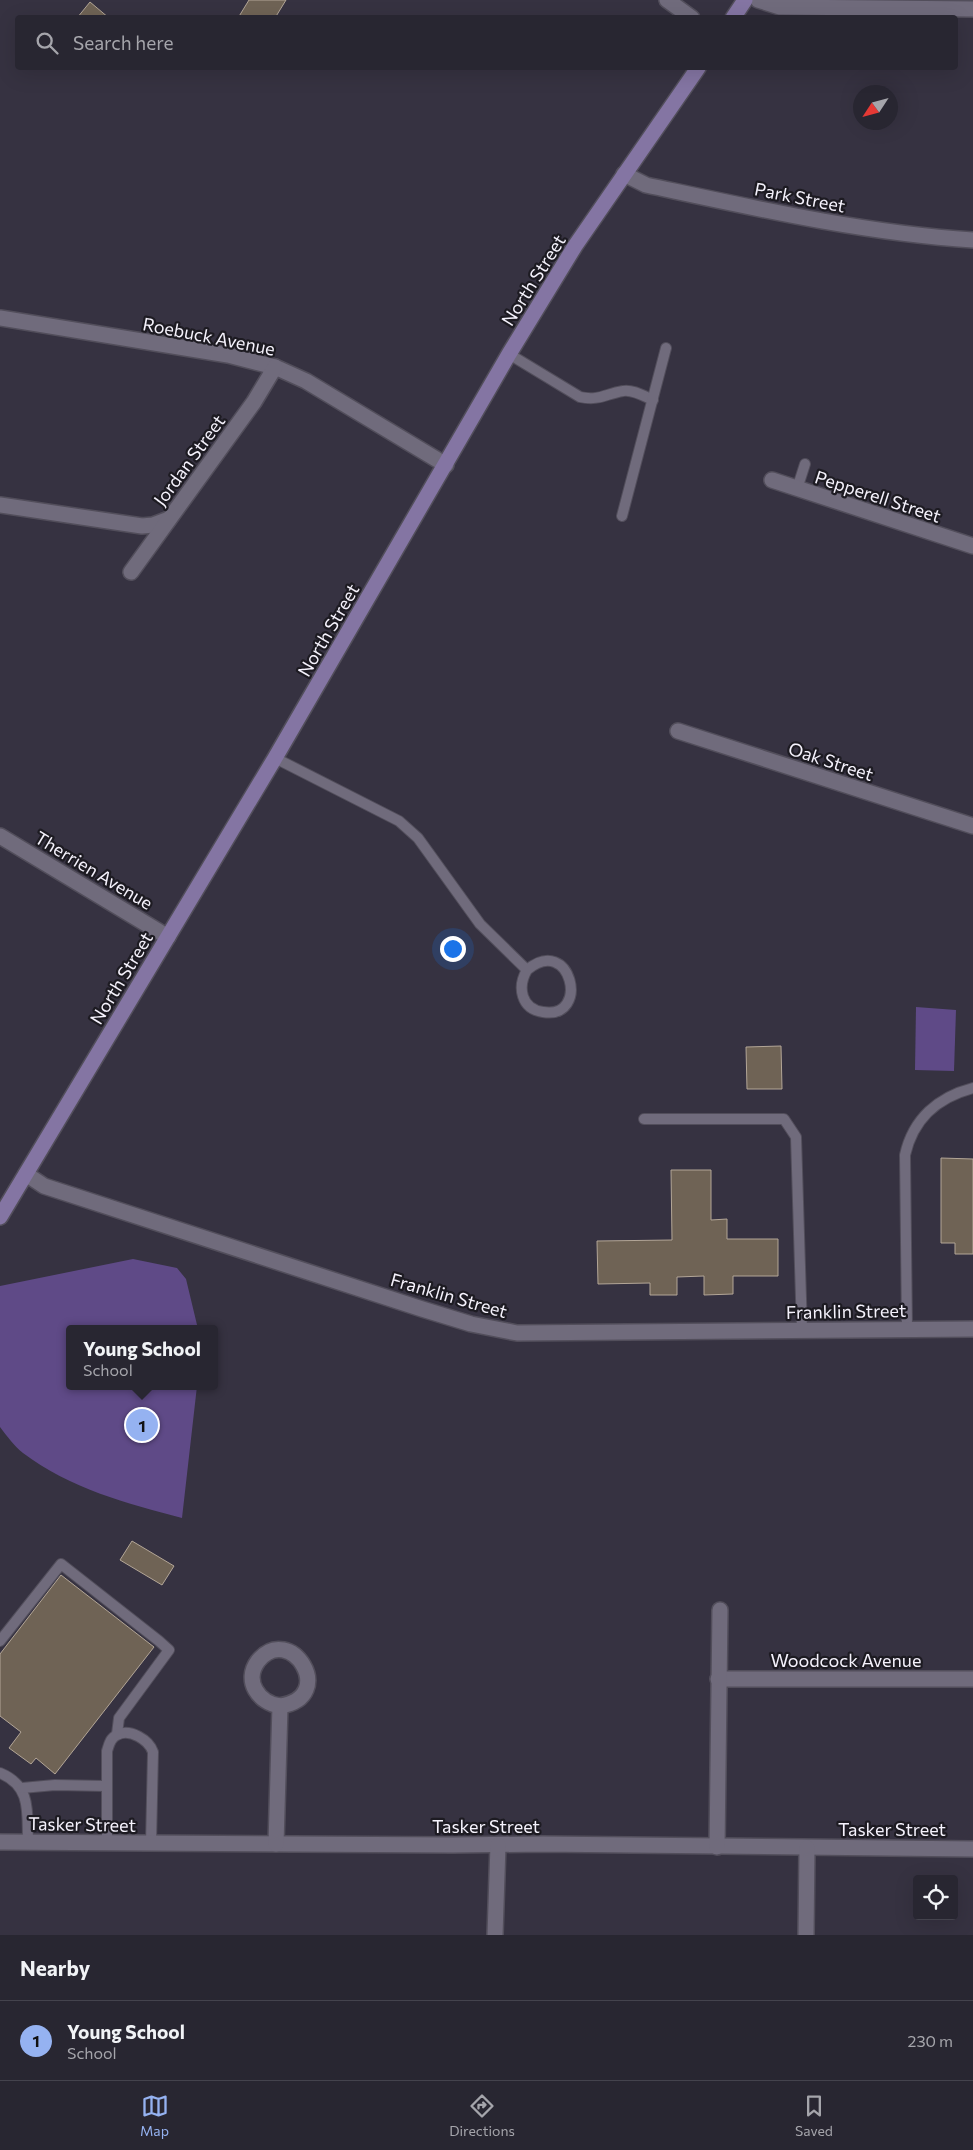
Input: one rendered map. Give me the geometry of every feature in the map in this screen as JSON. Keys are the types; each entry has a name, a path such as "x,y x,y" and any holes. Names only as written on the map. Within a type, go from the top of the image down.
{"main road":[{"path":"734,15 745,0"},
{"name":"North Street","path":"0,1217 275,758 509,354 575,246 697,70"}],"street":[{"path":"667,0 688,15"},
{"path":"758,0 780,7 973,9"},
{"name":"Park Street","path":"624,174 646,185 828,222 898,233 973,240"},
{"name":"Roebuck Avenue","path":"0,318 228,355 275,367 306,381 446,465"},
{"name":"Jordan Street","path":"130,572 254,402 275,367"},
{"name":"Pepperell Street","path":"772,480 973,546"},
{"path":"0,504 142,526 153,526 169,519"},
{"name":"Oak Street","path":"678,731 973,826"},
{"name":"Therrien Avenue","path":"0,836 168,937"},
{"name":"Franklin Street","path":"26,1174 44,1186 471,1324 516,1333 973,1329"},
{"path":"716,1847 720,1610"},
{"name":"Woodcock Avenue","path":"718,1679 973,1679"},
{"path":"276,1844 280,1706"},
{"name":"Tasker Street","path":"0,1842 498,1844 973,1849"},
{"path":"495,1935 498,1844"},
{"path":"806,1935 807,1848"}],"lane":[{"path":"622,516 666,348"},
{"path":"509,354 580,397 600,398 622,391 630,391 652,400"},
{"path":"797,489 805,464"},
{"path":"275,758 399,821 418,838 433,857 480,924 527,970"},
{"path":"548,962 563,968 572,983 568,1000 555,1011 546,1013 530,1007 524,1001 521,985 527,970 533,965 548,962"},
{"path":"907,1329 905,1155 908,1141 918,1123 934,1107 954,1094 973,1088"},
{"path":"644,1119 784,1119 796,1137 802,1331"},
{"path":"0,1641 61,1564 159,1641 169,1650 118,1718 118,1734"},
{"path":"107,1843 107,1751 110,1741 118,1734 137,1736 151,1745 153,1752 152,1844"},
{"path":"0,1773 8,1776 22,1788 27,1809 28,1842"},
{"path":"22,1788 55,1784 106,1786"}],"shaded area":[{"path":"916,1007 956,1010 954,1071 915,1070"},
{"path":"133,1259 177,1268 186,1279 197,1325 66,1325 66,1390 197,1390 182,1518 120,1501 60,1476 23,1453 0,1427 0,1286"}],"building":[{"path":"249,0 286,0 277,15 240,15"},
{"path":"90,2 105,15 79,15"},
{"path":"781,1046 782,1089 747,1089 746,1047"},
{"path":"941,1158 973,1159 973,1254 955,1254 955,1243 941,1243"},
{"path":"671,1170 711,1170 711,1220 727,1219 727,1239 778,1239 778,1276 733,1276 733,1294 704,1295 704,1276 677,1277 677,1295 650,1295 650,1283 598,1284 597,1241 672,1240"},
{"path":"132,1541 174,1566 162,1585 120,1560"},
{"path":"61,1575 154,1647 55,1774 36,1758 31,1764 9,1748 21,1732 0,1716 0,1654"}],"place":[{"name":"Young School","path":"142,1425"}]}
